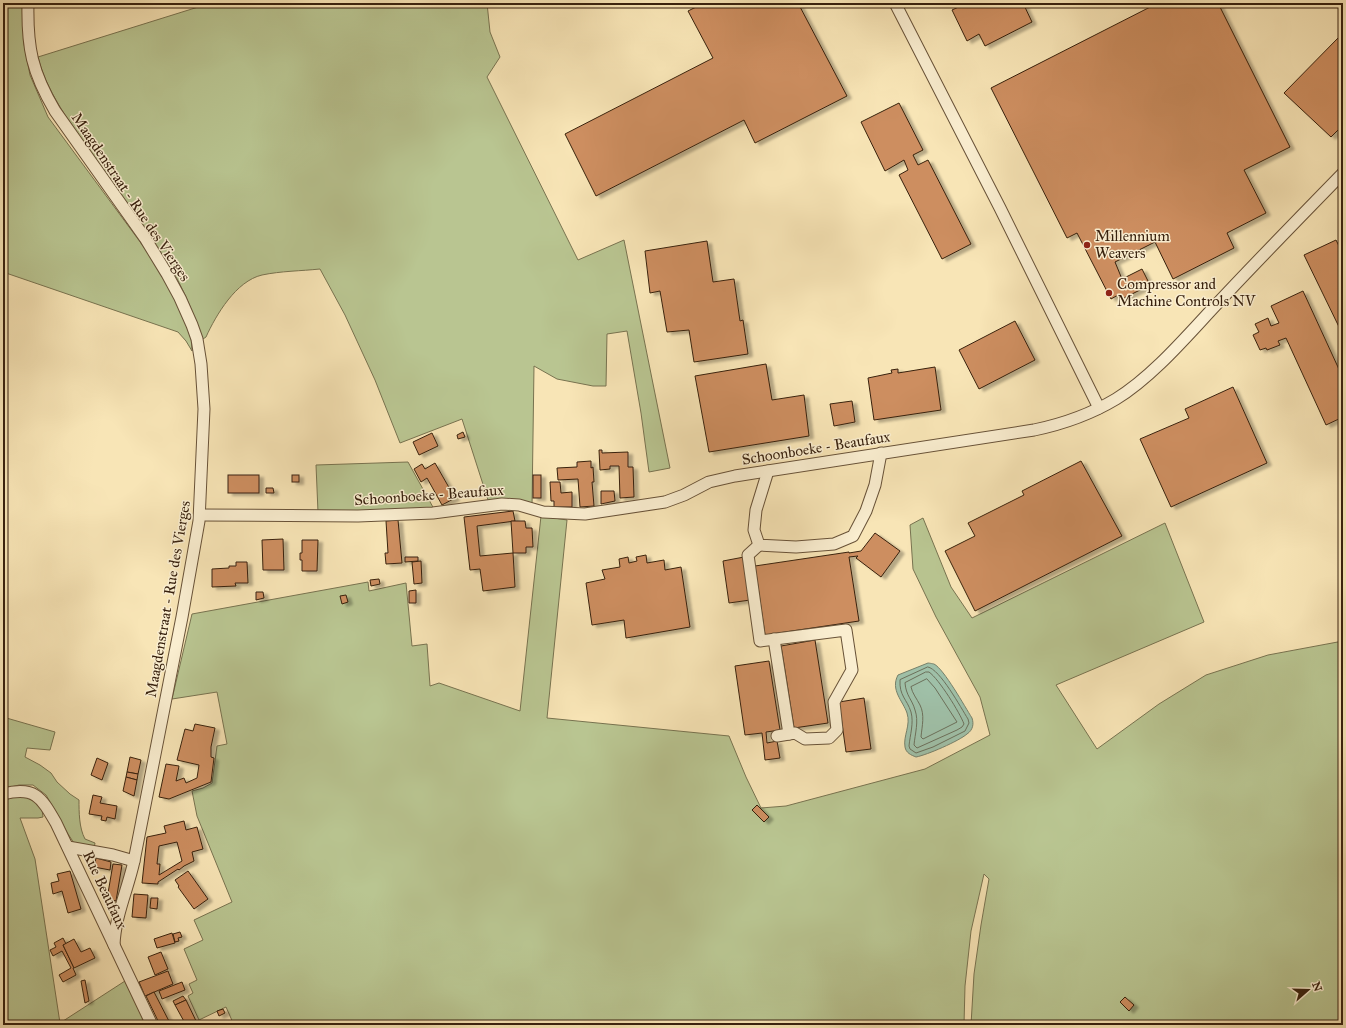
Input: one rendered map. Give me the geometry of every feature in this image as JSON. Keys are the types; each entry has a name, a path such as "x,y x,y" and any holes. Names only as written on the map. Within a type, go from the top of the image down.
{"street":[{"name":"Maagdenstraat - Rue des Vierges","path":"28,3 29,46 32,60 43,90 55,111 161,262 180,298 197,338 201,364 204,409 200,515 182,617 134,860"},
{"path":"895,3 1000,208 1099,408"},
{"name":"Schoonboeke - Beaufaux","path":"200,515 358,516 433,513 502,504 519,505 543,512 585,514 665,502 684,495 709,482 735,476 1034,430 1071,420 1117,399 1137,384 1167,356 1343,173"},
{"path":"777,736 795,733 805,739 829,738 836,730 834,702 852,670 846,630 760,641 748,554 759,545 796,548 834,544 853,536 866,510 875,485 880,453"},
{"path":"759,545 754,530 756,510 768,470"},
{"path":"774,639 789,734"},
{"name":"Rue Beaufaux","path":"3,794 24,791 41,799 56,822 152,1025"},
{"name":"Rue Beaufaux","path":"68,848 134,860 114,931 114,945"}],"shaded area":[{"path":"3,3 24,3 24,44 30,75 48,117 163,273 185,317 191,336 192,351 178,332 3,272"},
{"path":"211,3 487,3 490,32 500,57 487,77 578,260 624,240 670,468 649,472 627,331 607,334 606,386 593,386 557,379 534,366 532,506 489,503 462,419 400,443 375,380 345,315 320,269 276,273 253,278 235,291 221,309 206,337 203,339 201,337 190,305 175,275 56,101 38,57"},
{"path":"408,462 434,509 318,512 316,465"},
{"path":"541,516 567,520 547,718 729,736 761,808 786,806 925,769 990,735 980,697 936,617 913,569 910,525 923,518 951,587 972,618 1165,523 1204,622 1056,685 1097,749 1159,704 1206,675 1268,655 1343,641 1343,1025 971,1025 974,974 989,879 984,874 971,931 965,986 964,1025 234,1025 226,1007 199,1020 188,996 193,993 189,984 197,980 184,949 203,940 194,920 232,902 197,816 192,791 203,788 212,783 217,746 227,744 217,692 172,699 192,614 368,582 369,591 406,583 412,646 427,644 430,686 439,683 520,711"},
{"path":"3,717 55,732 50,750 27,748 25,757 51,773 57,782 79,800 82,830 85,839 95,843 94,849 74,843 46,795 33,785 19,785 3,789"},
{"path":"15,797 26,797 38,804 42,809 43,817 20,818 35,859 60,1023 125,981 147,1025 3,1025 3,800"}],"water":[{"path":"928,663 934,664 938,667 949,680 972,718 973,725 972,729 963,737 935,751 916,757 911,755 905,747 908,717 895,686 898,675"}],"building":[{"path":"704,3 798,3 847,96 755,143 744,120 596,196 565,134 713,58 688,11"},
{"path":"965,3 1023,3 1032,22 985,46 979,34 967,41 952,10"},
{"path":"1158,3 1218,3 1290,147 1244,170 1266,213 1227,233 1234,248 1173,279 1155,242 1115,262 1122,279 1142,269 1150,285 1120,300 1118,295 1111,299 1077,233 1067,238 991,88"},
{"path":"1339,37 1343,40 1343,125 1331,137 1284,93"},
{"path":"899,103 923,150 913,155 918,165 928,160 971,244 942,259 899,175 908,170 904,160 885,171 861,122"},
{"path":"1336,240 1343,254 1343,330 1341,331 1304,255"},
{"path":"707,241 713,282 734,279 740,321 743,320 748,354 694,362 689,330 667,332 660,291 650,293 645,251"},
{"path":"1303,291 1343,378 1343,417 1326,425 1286,338 1278,341 1280,345 1267,350 1266,348 1260,350 1253,335 1259,332 1255,324 1268,318 1271,326 1279,323 1271,306"},
{"path":"1015,321 1035,360 979,389 959,350"},
{"path":"766,364 772,400 804,395 809,436 709,452 695,376"},
{"path":"935,367 941,410 874,420 868,378 892,373 891,370 898,369 898,373"},
{"path":"1233,387 1267,463 1171,507 1140,439 1189,418 1185,409"},
{"path":"852,401 855,422 834,426 830,404"},
{"path":"463,432 465,437 458,439 457,435"},
{"path":"432,433 438,446 419,455 413,442"},
{"path":"599,450 602,450 602,453 628,452 628,467 633,467 634,497 620,498 619,466 610,466 610,469 600,470"},
{"path":"591,461 594,482 592,482 594,506 580,507 578,479 558,480 557,468 577,467 577,462"},
{"path":"1081,461 1122,536 975,611 945,551 975,536 968,523 1024,495 1022,491"},
{"path":"435,463 455,498 442,505 427,478 421,482 414,469 422,464 425,469"},
{"path":"228,475 259,475 259,493 228,493"},
{"path":"292,475 299,475 299,482 292,482"},
{"path":"533,475 541,475 541,498 533,498"},
{"path":"550,482 560,482 561,493 572,492 572,507 554,507 554,501 551,501"},
{"path":"266,488 273,488 274,493 266,493"},
{"path":"601,491 614,491 615,501 601,504"},
{"path":"513,511 515,521 477,526 480,556 513,553 515,587 483,591 480,569 470,570 464,517"},
{"path":"398,520 402,563 386,564 385,553 388,553 386,521"},
{"path":"511,521 525,521 526,528 532,528 533,547 526,547 526,553 513,553"},
{"path":"875,533 900,551 881,577 856,558 858,556 849,557 859,621 765,635 755,566 861,551"},
{"path":"283,539 284,570 263,570 262,540"},
{"path":"302,540 318,540 317,571 302,571 302,560 300,560 300,553 302,553"},
{"path":"646,555 647,563 664,560 665,570 681,567 690,627 626,638 624,620 592,625 586,583 605,579 602,570 620,567 619,559 628,557 629,563 637,561 636,557"},
{"path":"405,557 418,557 418,561 405,562"},
{"path":"744,557 750,600 729,603 723,561"},
{"path":"421,561 422,583 414,584 412,562"},
{"path":"236,562 247,562 248,583 235,583 236,586 212,587 212,569 236,566"},
{"path":"379,579 380,584 371,586 370,580"},
{"path":"416,590 416,603 409,603 409,591"},
{"path":"256,592 263,592 264,598 256,600"},
{"path":"346,595 348,602 342,604 340,596"},
{"path":"815,640 828,723 794,728 781,646"},
{"path":"769,661 780,730 766,732 767,743 777,741 780,758 765,760 762,733 745,735 735,666"},
{"path":"864,698 871,749 846,752 839,702"},
{"path":"195,724 215,728 211,747 211,757 214,758 211,782 169,799 159,797 166,764 179,766 176,781 184,778 186,783 197,778 199,765 177,760 185,729 193,731"},
{"path":"130,757 141,760 138,774 127,772"},
{"path":"97,758 108,763 102,780 91,775"},
{"path":"127,772 138,774 137,780 126,777"},
{"path":"126,777 137,780 134,796 123,791"},
{"path":"93,795 102,797 100,803 117,806 115,819 107,817 106,821 101,820 102,816 89,814"},
{"path":"757,805 769,817 764,822 752,810"},
{"path":"184,821 186,830 197,827 203,849 192,852 194,861 179,870 178,869 158,882 158,884 142,883 147,837 166,833 164,826","holes":["177,842 182,861 159,875 160,864 157,864 159,846"]},
{"path":"96,858 111,862 110,870 94,867"},
{"path":"113,864 122,865 116,901 107,899"},
{"path":"70,871 81,909 68,913 62,891 53,894 51,883 59,881 57,874"},
{"path":"188,871 208,899 194,909 178,887 179,886 175,880"},
{"path":"134,894 148,895 146,918 132,917"},
{"path":"151,898 158,898 157,909 150,908"},
{"path":"180,932 182,937 178,938 179,941 175,942 173,934"},
{"path":"172,933 175,943 157,948 154,939"},
{"path":"63,938 66,944 63,945 76,975 63,982 59,975 71,968 62,951 53,956 50,950 56,947 54,943"},
{"path":"74,939 81,952 90,948 95,958 74,968 63,945"},
{"path":"161,952 168,969 155,975 148,957"},
{"path":"168,971 173,984 145,996 139,982"},
{"path":"85,980 89,1001 85,1003 81,981"},
{"path":"182,982 185,990 162,999 159,991"},
{"path":"154,992 171,1025 160,1025 146,996"},
{"path":"183,996 186,1000 175,1005 173,1001"},
{"path":"1125,997 1134,1005 1129,1011 1120,1002"},
{"path":"186,1000 198,1025 186,1025 175,1005"},
{"path":"223,1009 225,1013 219,1016 217,1011"}],"place":[{"name":"Millennium Weavers","path":"1087,245"},
{"name":"Compressor and Machine Controls NV","path":"1109,293"}]}
